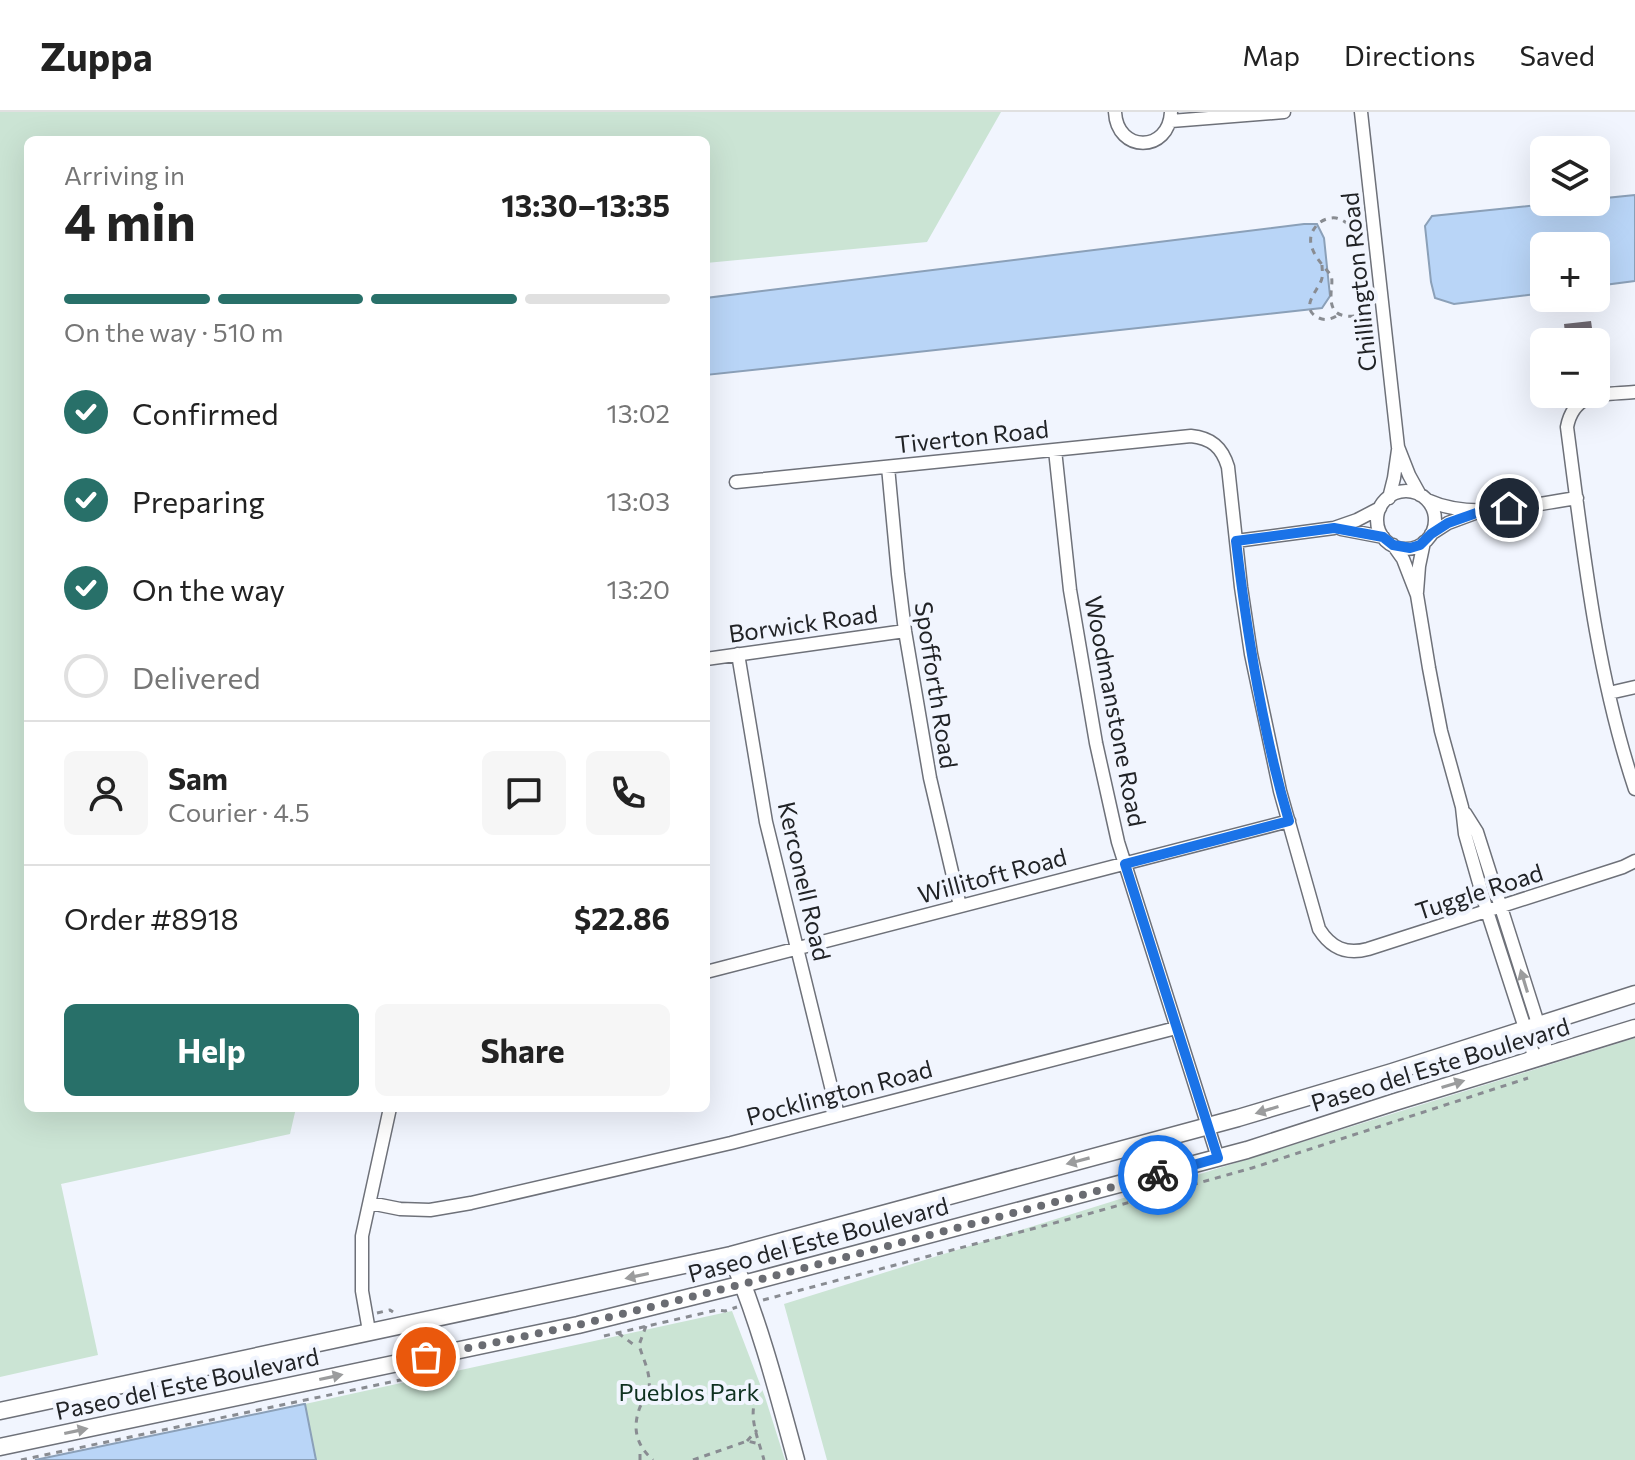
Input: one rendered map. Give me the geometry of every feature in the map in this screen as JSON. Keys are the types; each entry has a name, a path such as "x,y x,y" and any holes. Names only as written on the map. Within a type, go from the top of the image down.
{"main road":[{"name":"Paseo del Este Boulevard","path":"0,1411 731,1255 1208,1126 1635,994"},
{"name":"Paseo del Este Boulevard","path":"0,1447 578,1325 743,1284 1218,1158 1635,1028"},
{"path":"731,1255 772,1370 796,1460"}],"street":[{"path":"1115,112 1119,131 1134,142 1144,143 1161,137 1171,116 1284,112"},
{"name":"Chillington Road","path":"1361,112 1398,447 1389,498"},
{"path":"1635,392 1582,400 1574,407 1567,427 1591,600 1609,693 1635,789"},
{"name":"Tiverton Road","path":"736,482 1201,437 1211,441 1225,457 1236,541"},
{"name":"Chillington Road","path":"1398,447 1409,475 1423,497"},
{"name":"Woodmanstone Road","path":"1055,450 1070,590 1096,743 1118,842 1218,1158"},
{"name":"Spofforth Road","path":"888,467 905,631 930,778 960,906"},
{"path":"1289,821 1251,654 1236,541 1334,528 1380,508 1389,498 1404,491 1451,508 1482,511"},
{"path":"1417,595 1420,558 1435,519 1433,508 1423,497"},
{"path":"1334,528 1410,548 1448,523 1482,511 1577,498"},
{"path":"1380,508 1378,523 1403,559 1417,595 1441,731 1487,911 1542,1057"},
{"name":"Borwick Road","path":"710,658 905,631"},
{"name":"Kerconell Road","path":"738,654 766,822 838,1115"},
{"path":"1609,693 1635,687"},
{"path":"1462,807 1477,832 1501,907 1532,1028"},
{"name":"Willitoft Road","path":"710,971 1289,821"},
{"name":"Tuggle Road","path":"1289,821 1319,929 1334,947 1345,951 1357,952 1635,861"},
{"name":"Pocklington Road","path":"370,1203 400,1209 430,1210 471,1203 731,1143 1176,1028"},
{"path":"369,1331 362,1291 362,1236 389,1112"}],"path":[{"path":"1359,229 1336,218 1328,219 1319,223 1310,243 1331,275 1331,305 1339,314 1349,317 1369,314"},
{"path":"1322,265 1321,281 1311,295 1310,307 1314,315 1321,319 1339,314"},
{"path":"382,1312 398,1312"},
{"path":"639,1348 646,1326"},
{"path":"618,1333 639,1348 646,1363 648,1393 636,1420 635,1431 640,1444 653,1460"},
{"path":"757,1397 752,1410 764,1460"},
{"path":"693,1460 747,1441 757,1430"},
{"path":"747,1441 760,1444"},
{"path":"640,1444 640,1460"}],"green space":[{"path":"0,112 1001,112 927,242 710,263 710,136 24,136 24,1112 295,1112 290,1134 61,1184 98,1355 0,1377"},
{"path":"1635,1038 1635,1460 827,1460 784,1304"},
{"name":"Pueblos Park","path":"732,1311 785,1460 316,1460 305,1404"}],"water":[{"path":"1635,195 1635,281 1610,284 1610,232 1530,232 1530,295 1454,304 1435,298 1425,226 1432,216 1530,206 1530,216 1610,216 1610,198"},
{"path":"1304,224 1317,224 1324,238 1330,296 1322,308 710,375 710,298"},
{"path":"304,1404 316,1460 35,1460"}],"building":[{"path":"1591,321 1592,328 1564,328 1564,324"}],"way so far":[{"path":"426,1357 578,1325 743,1284 1158,1175"}],"route":[{"path":"1158,1175 1218,1158 1125,864 1289,821 1251,654 1236,541 1334,528 1365,532 1383,537 1393,545 1410,548 1420,545 1448,523 1482,511 1509,508"}]}
